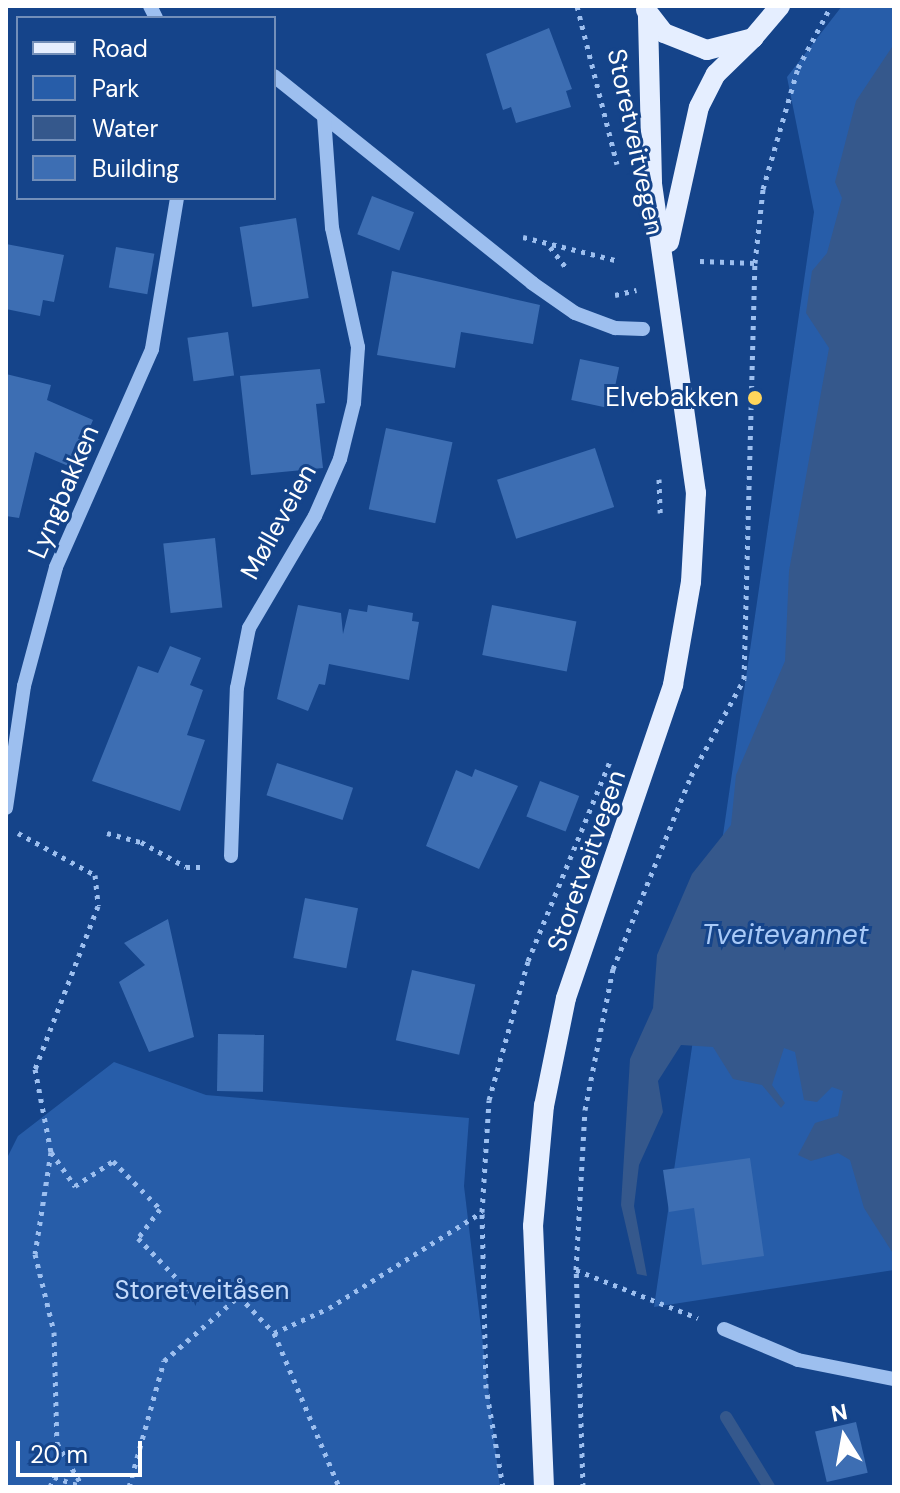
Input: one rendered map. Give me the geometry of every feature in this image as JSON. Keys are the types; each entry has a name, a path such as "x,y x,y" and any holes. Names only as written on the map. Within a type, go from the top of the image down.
{"main road":[{"name":"Storetveitvegen","path":"667,254 680,171 699,107 716,74 780,6"},
{"name":"Storetveitvegen","path":"544,1487 533,1226 544,1106 566,998 673,685 691,582 696,493 667,254 652,182 646,11"},
{"path":"646,11 664,33 707,50 753,38"}],"street":[{"path":"276,78 564,305 615,328 643,329"},
{"name":"Mølleveien","path":"231,856 237,688 249,628 315,516 340,459 354,403 358,347 332,228 324,117"},
{"name":"Lyngbakken","path":"9,814 24,686 56,567 152,349 177,200"},
{"path":"724,1329 798,1360 894,1379"}],"path":[{"name":"Storetveitvegen","path":"577,6 618,170"},
{"path":"583,1487 576,1270 585,1110 613,969 691,776 744,679 755,263 763,189 798,68 831,6"},
{"path":"579,277 550,246 619,261"},
{"path":"700,261 755,263"},
{"name":"Storetveitvegen","path":"604,293 637,289 635,275"},
{"path":"9,814 22,840 95,875 98,906 35,1069 51,1152 35,1254 54,1332 57,1443 81,1486"},
{"path":"107,833 141,842 186,867 218,867"},
{"path":"51,1152 75,1186 113,1161 160,1209 138,1238 188,1290 239,1296 274,1333 339,1487"},
{"path":"274,1333 329,1308 482,1212"},
{"path":"576,1270 724,1329"},
{"path":"129,1487 164,1361 239,1296"},
{"path":"50,1487 54,1477 81,1486"}],"green space":[{"name":"Tveitevannet","path":"842,6 894,6 894,1270 654,1307 814,212 787,77"},
{"name":"Storetveitåsen","path":"114,1062 206,1095 469,1118 464,1186 500,1487 6,1487 6,1160 18,1136"}],"water":[{"name":"Tveitevannet","path":"894,44 894,1255 864,1208 850,1160 838,1153 811,1161 798,1155 815,1123 838,1116 843,1091 832,1087 817,1102 804,1100 795,1052 784,1048 772,1085 785,1103 781,1108 762,1085 733,1079 713,1047 681,1045 658,1081 663,1112 639,1165 634,1206 647,1276 637,1274 621,1205 630,1059 653,1008 657,955 692,874 731,825 736,775 785,661 789,571 829,348 806,313 812,271 827,253 842,198 835,182 856,101"}],"building":[{"path":"549,28 572,89 566,91 571,107 516,123 511,107 503,110 486,54"},
{"path":"372,196 414,212 399,250 357,234"},
{"path":"296,218 309,298 252,307 240,227"},
{"path":"6,244 64,255 54,302 43,300 40,316 6,309"},
{"path":"116,247 154,254 147,294 109,287"},
{"path":"392,271 540,305 533,344 461,332 455,368 377,355"},
{"path":"228,332 234,376 194,381 187,338"},
{"path":"580,359 619,367 610,408 571,400"},
{"path":"320,369 325,403 316,404 323,468 251,475 240,376"},
{"path":"6,374 51,385 47,400 93,420 73,468 35,452 19,518 6,516"},
{"path":"386,428 453,442 435,523 369,509"},
{"path":"595,448 614,507 516,539 497,480"},
{"path":"215,538 222,608 171,613 163,543"},
{"path":"298,605 341,613 343,634 349,609 367,612 368,605 413,613 412,621 419,622 409,680 329,664 325,685 319,684 308,711 277,699"},
{"path":"492,605 576,621 567,671 482,655"},
{"path":"170,646 201,658 190,685 203,690 187,735 205,740 180,811 92,781 138,666 158,673"},
{"path":"277,763 353,788 343,820 266,795"},
{"path":"475,769 518,786 479,869 426,846 456,770 472,777"},
{"path":"540,781 579,796 566,832 526,816"},
{"path":"305,898 358,908 346,968 293,958"},
{"path":"168,919 194,1037 149,1052 119,982 145,965 124,943"},
{"path":"412,970 475,985 459,1055 396,1040"},
{"path":"218,1034 264,1035 263,1092 217,1091"},
{"path":"750,1158 764,1256 702,1265 694,1208 669,1212 663,1170"},
{"path":"856,1422 868,1473 827,1482 815,1431"}],"waterway":[{"path":"726,1417 769,1487"}],"place":[{"name":"Elvebakken","path":"755,398"}]}
